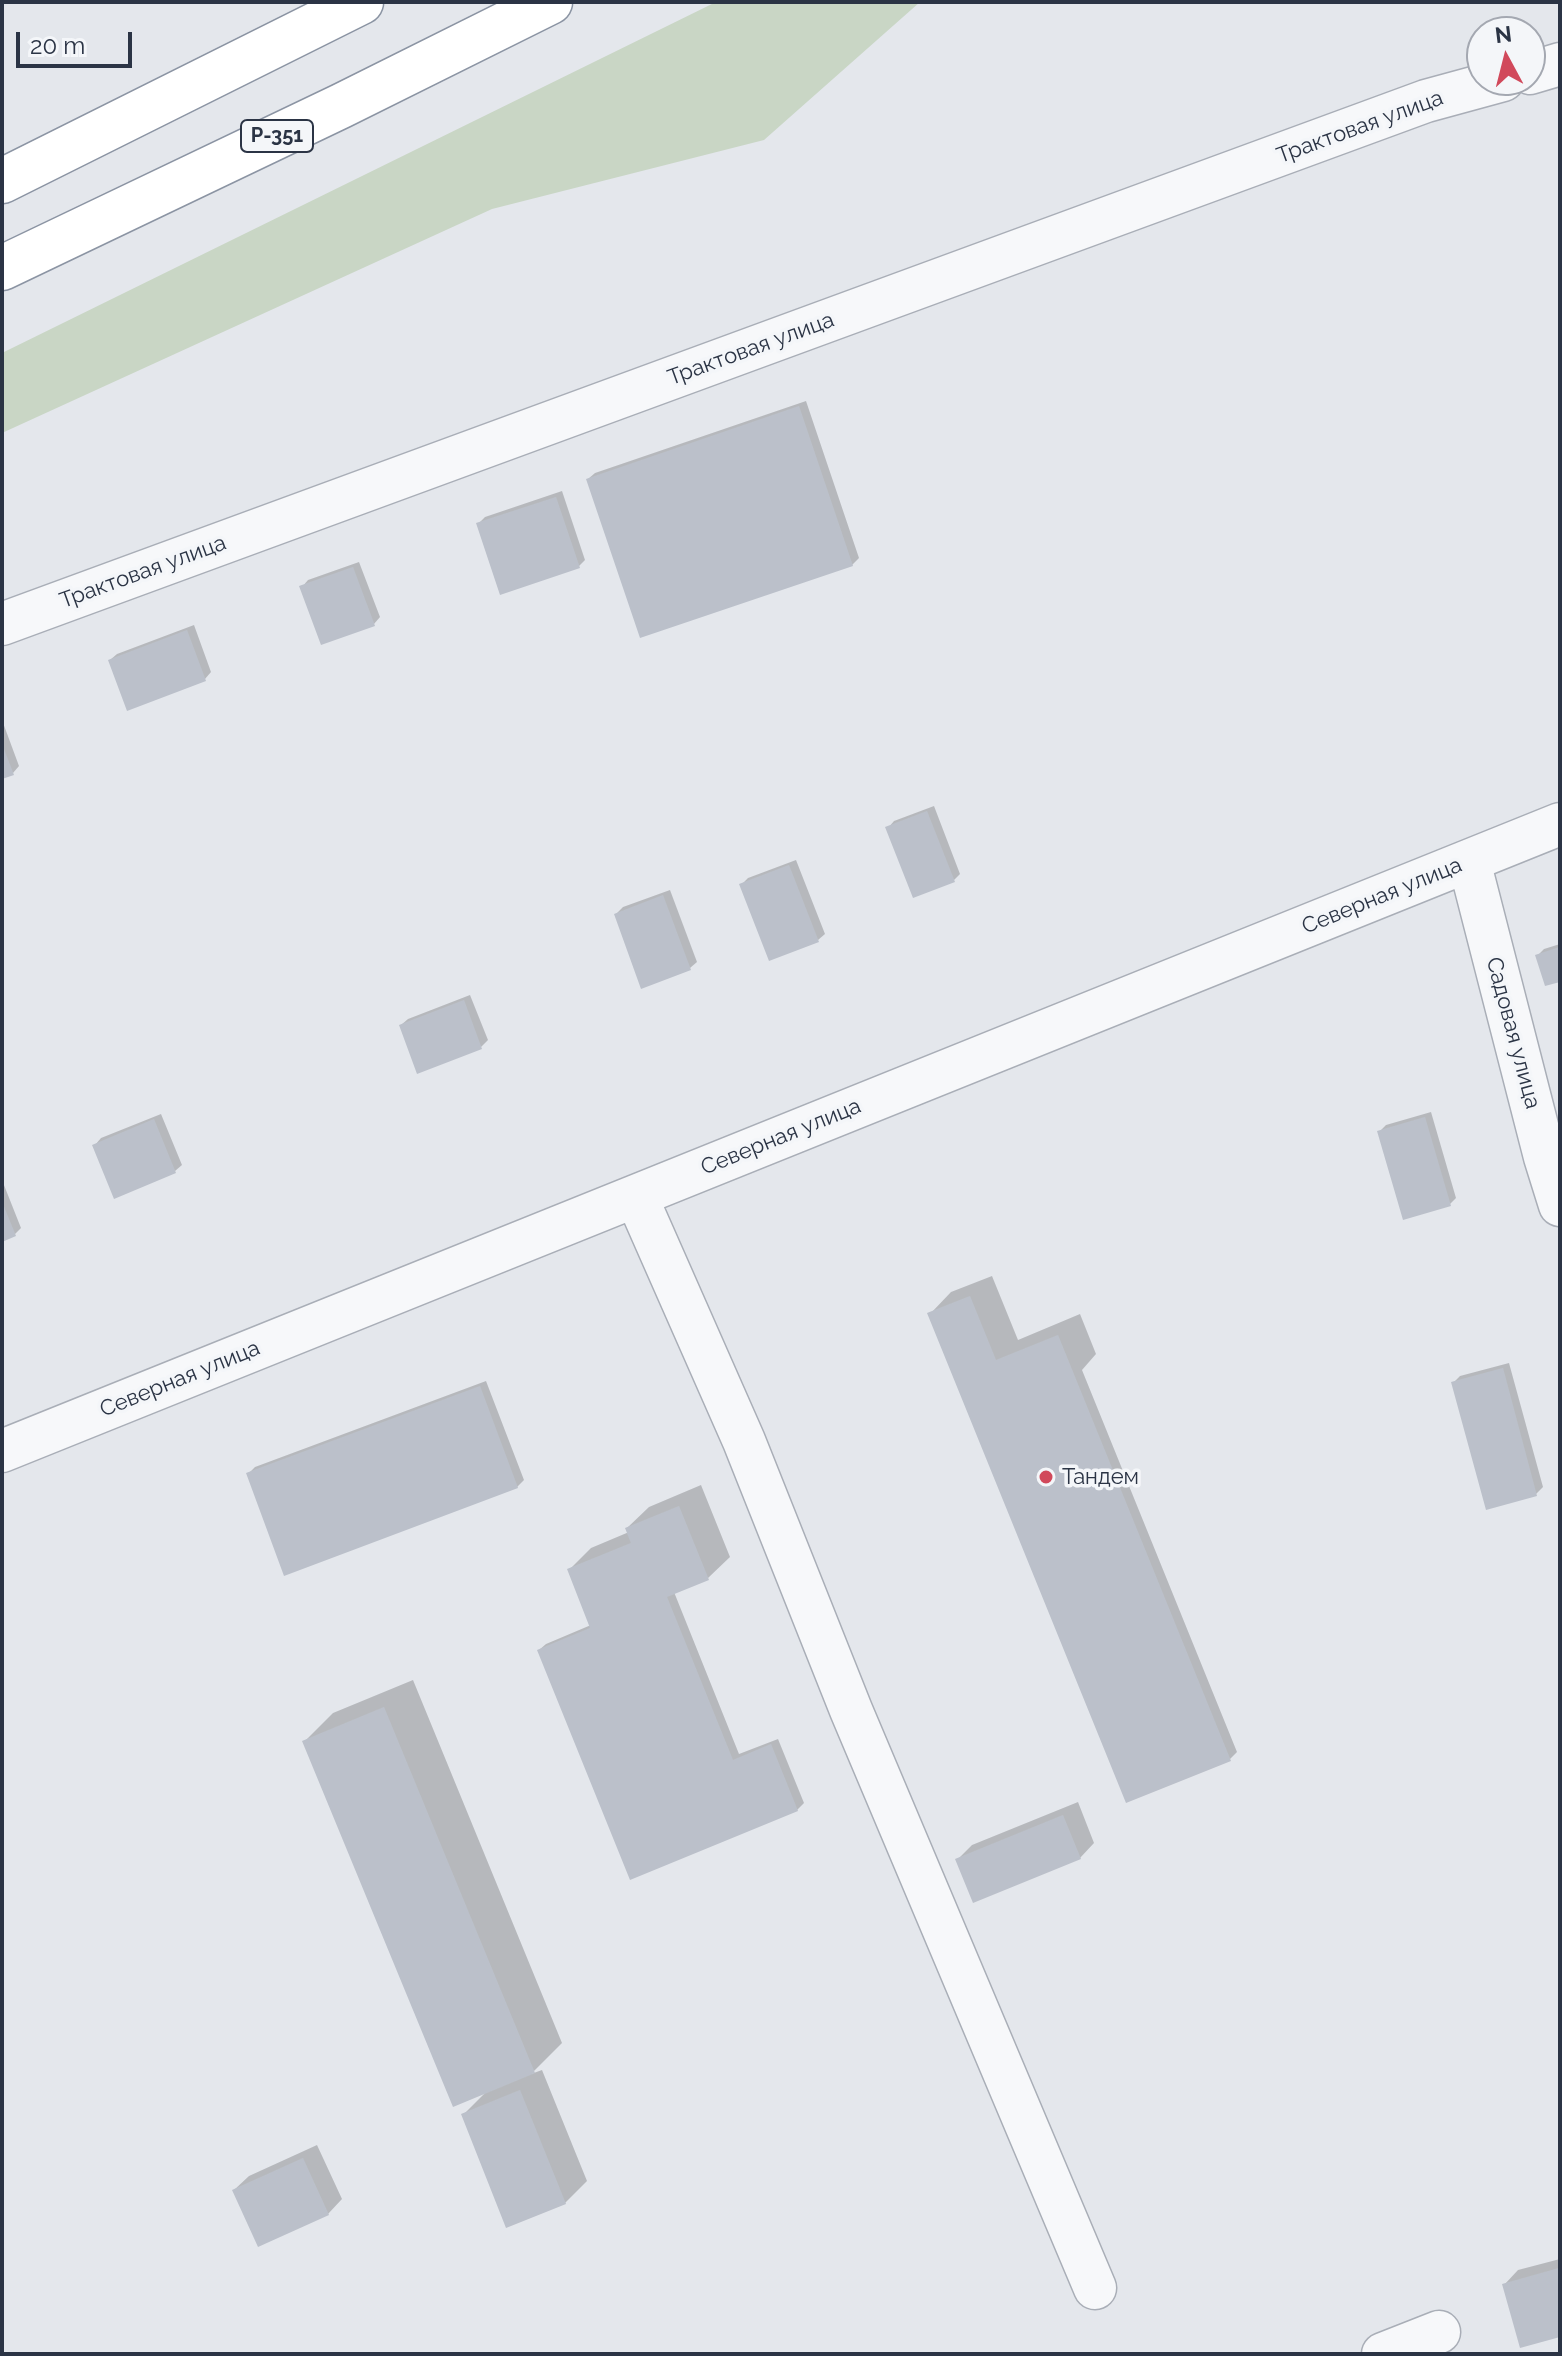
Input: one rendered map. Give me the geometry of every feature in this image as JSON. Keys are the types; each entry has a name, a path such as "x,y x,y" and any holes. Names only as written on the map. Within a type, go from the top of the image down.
{"highway":[{"path":"2,181 361,2"},
{"name":"Р-351","path":"2,268 550,2"}],"street":[{"name":"Трактовая улица","path":"2,624 1411,107 1466,91"},
{"name":"Северная улица","path":"2,1451 1560,824"},
{"name":"Садовая улица","path":"1469,861 1560,1205"},
{"path":"636,1196 744,1441 851,1710 1095,2288"},
{"path":"1383,2354 1439,2332"}],"green space":[{"path":"716,2 920,2 764,140 492,209 2,433 2,353"}],"building":[{"path":"799,406 853,566 640,638 586,479"},
{"path":"556,497 580,568 500,595 476,523"},
{"path":"353,567 375,626 321,645 299,586"},
{"path":"187,630 206,681 127,711 108,660"},
{"path":"2,744 14,775 2,779"},
{"path":"927,811 955,882 913,898 885,827"},
{"path":"789,865 819,942 769,961 739,884"},
{"path":"663,895 691,970 641,989 614,914"},
{"path":"1560,947 1560,982 1545,986 1535,955"},
{"path":"464,1000 482,1049 417,1074 399,1025"},
{"path":"1425,1117 1451,1206 1403,1220 1377,1131"},
{"path":"154,1119 176,1173 114,1199 92,1145"},
{"path":"2,1202 16,1236 2,1242"},
{"path":"970,1296 996,1360 1058,1335 1231,1761 1126,1803 927,1313"},
{"path":"1503,1368 1537,1496 1486,1510 1451,1382"},
{"path":"480,1386 518,1488 284,1576 246,1473"},
{"path":"679,1506 709,1580 667,1597 733,1760 771,1744 798,1811 630,1880 537,1650 590,1628 567,1569 631,1543 625,1528"},
{"path":"384,1707 535,2073 453,2107 302,1741"},
{"path":"1063,1815 1081,1859 973,1903 955,1859"},
{"path":"520,2090 566,2204 506,2228 461,2114"},
{"path":"303,2158 329,2215 258,2247 232,2190"},
{"path":"1559,2268 1560,2337 1520,2348 1502,2284"}],"place":[{"name":"Тандем","path":"1046,1477"}]}
